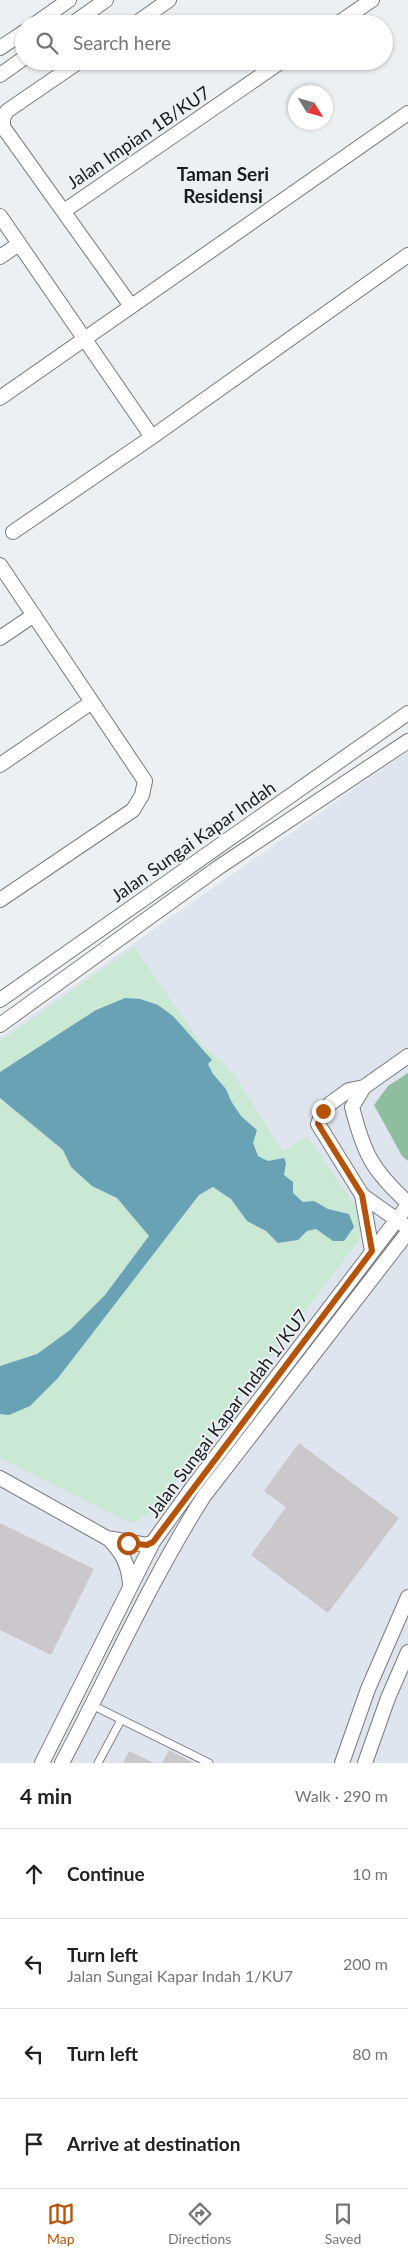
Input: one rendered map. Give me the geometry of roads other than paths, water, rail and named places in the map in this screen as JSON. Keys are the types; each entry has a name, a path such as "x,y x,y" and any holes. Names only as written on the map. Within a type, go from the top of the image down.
{"street":[{"path":"48,15 69,0"},
{"path":"85,15 106,0"},
{"path":"148,15 169,0"},
{"path":"350,15 372,0"},
{"path":"0,48 15,38"},
{"path":"0,75 15,64"},
{"path":"67,70 7,111 3,118 3,128 131,306"},
{"name":"Jalan Impian 1B/KU7","path":"64,211 269,70"},
{"path":"0,398 408,112"},
{"path":"0,216 152,437"},
{"path":"0,257 19,244"},
{"path":"13,532 152,437 408,255"},
{"path":"0,565 145,780 142,796 133,810 0,900"},
{"path":"0,638 34,615"},
{"path":"0,765 92,702"},
{"name":"Jalan Sungai Kapar Indah","path":"0,1000 408,713"},
{"name":"Jalan Sungai Kapar Indah","path":"0,1025 218,867 408,741"},
{"path":"408,1056 364,1087 349,1090 331,1103 323,1111 318,1124 362,1195 408,1228"},
{"path":"364,1087 352,1107 360,1140 371,1164 387,1184 408,1204"},
{"path":"362,1195 369,1256"},
{"name":"Jalan Sungai Kapar Indah 1/KU7","path":"42,1763 134,1572 153,1542 408,1204"},
{"name":"Jalan Sungai Kapar Indah 1/KU7","path":"62,1763 180,1534 204,1496 377,1272 397,1253 408,1232"},
{"path":"0,1478 107,1538 118,1548 134,1572"},
{"path":"107,1538 147,1545 153,1542"},
{"path":"343,1758 353,1726 408,1597"},
{"path":"366,1762 408,1652"}],"lane":[{"path":"92,1705 209,1763"},
{"path":"98,1763 121,1720"}],"water":[{"path":"125,998 140,999 158,1005 173,1016 212,1060 208,1064 213,1074 226,1089 241,1116 257,1130 253,1143 258,1156 268,1161 284,1158 286,1163 284,1175 293,1182 293,1193 303,1202 314,1201 328,1209 349,1214 354,1227 344,1241 333,1241 316,1229 307,1231 298,1240 278,1243 266,1231 247,1221 231,1199 213,1187 199,1195 58,1378 30,1406 9,1415 0,1414 0,1366 37,1354 70,1330 105,1295 149,1236 117,1198 92,1186 71,1167 63,1150 0,1098 0,1072 96,1010"}],"district":[{"name":"Taman Seri Residensi","path":"223,184"}]}
